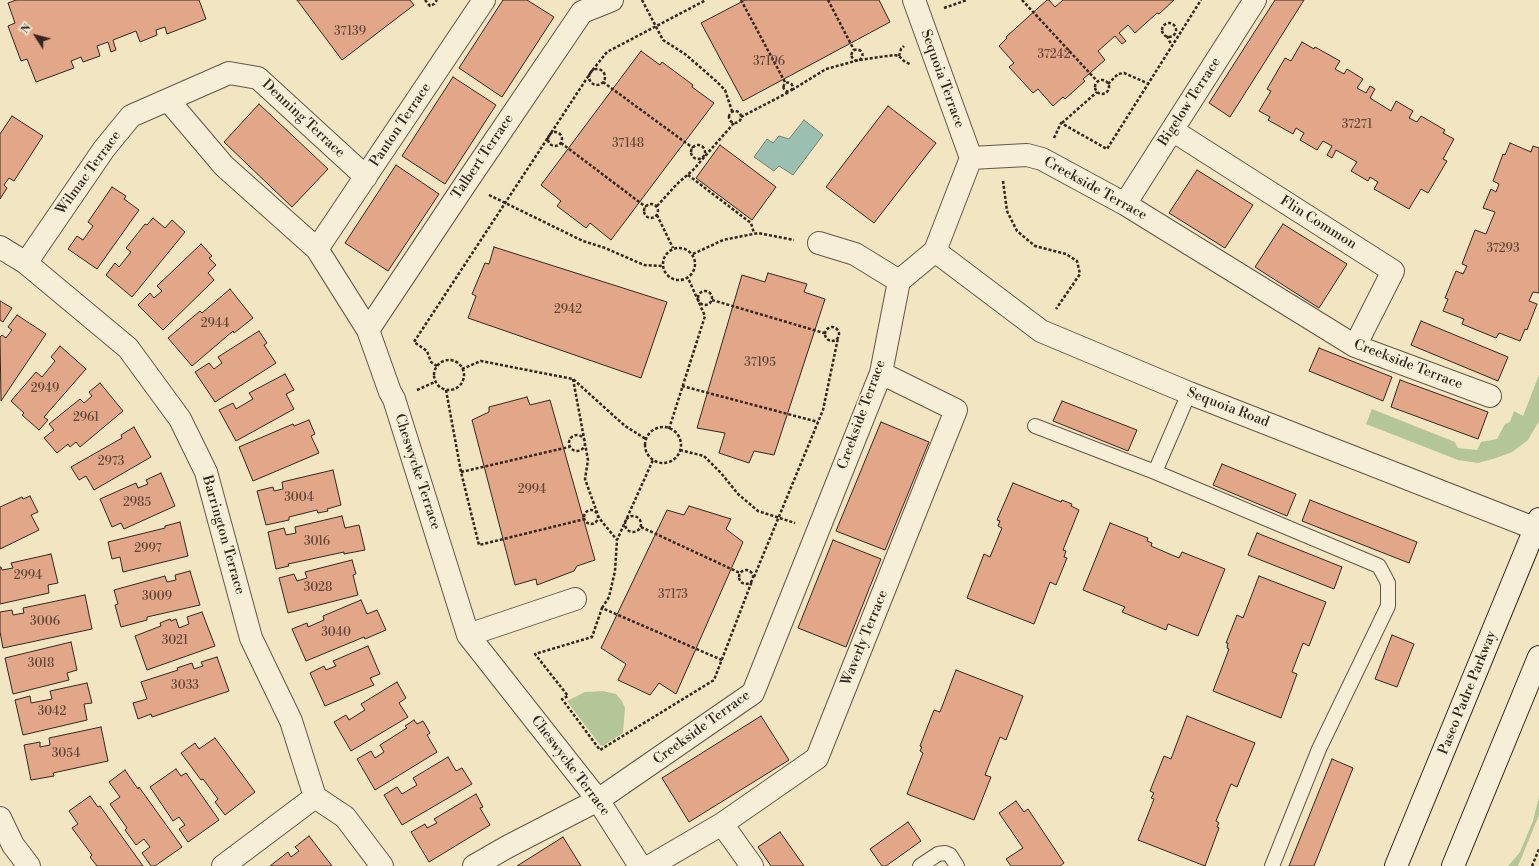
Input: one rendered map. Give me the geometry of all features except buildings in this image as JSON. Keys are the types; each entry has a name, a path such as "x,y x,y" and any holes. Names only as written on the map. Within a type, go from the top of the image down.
{"street":[{"name":"Panton Terrace","path":"317,249 484,0"},
{"name":"Talbert Terrace","path":"368,330 582,12 612,0"},
{"name":"Sequoia Terrace","path":"914,0 971,158"},
{"name":"Bigelow Terrace","path":"1125,204 1255,0"},
{"name":"Denning Terrace","path":"168,100 229,73 258,78 366,177"},
{"name":"Cheswycke Terrace","path":"168,100 224,166 317,249 368,330 390,392 394,399 468,635 598,800 640,866"},
{"name":"Wilmac Terrace","path":"26,263 104,149 131,116 168,100"},
{"name":"Flin Common","path":"1172,130 1393,270 1355,346"},
{"name":"Creekside Terrace","path":"971,158 1027,155 1042,159 1125,204 1355,346 1490,396"},
{"path":"819,244 855,254 898,281 935,251 971,158"},
{"name":"Barrington Terrace","path":"0,247 26,263 128,348 180,419 206,472 252,638 291,721 315,797"},
{"name":"Sequoia Road","path":"935,251 1041,331 1189,393 1538,526"},
{"name":"Creekside Terrace","path":"474,866 507,847 598,800 753,693 881,374 898,281"},
{"name":"Waverly Terrace","path":"650,866 722,824 817,758 956,410 881,374"},
{"name":"Paseo Padre Parkway","path":"1396,866 1538,526"},
{"path":"468,635 575,599"},
{"path":"1453,866 1539,657"},
{"path":"223,866 315,797 344,817 382,866"},
{"path":"0,818 13,845 29,866"},
{"path":"722,824 752,866"}],"lane":[{"path":"1155,472 1189,393"},
{"path":"1035,426 1155,472 1379,566 1388,583 1388,606 1319,749 1272,866"},
{"path":"920,866 938,854 945,853 950,855 957,866"}],"path":[{"path":"425,0 430,6 437,0"},
{"path":"642,0 663,40 685,54 725,90 732,111"},
{"path":"437,366 431,362 427,351 414,342 591,72 608,52 706,0"},
{"path":"741,0 786,84 784,89 786,92 789,92"},
{"path":"828,0 854,50 852,54 853,58 860,60"},
{"path":"1022,0 1098,82"},
{"path":"1061,123 1107,149 1201,0"},
{"path":"1172,46 1167,36 1162,32 1162,27 1165,24 1171,24 1174,26 1175,30"},
{"path":"1175,30 1182,29"},
{"path":"1167,36 1174,34 1175,30"},
{"path":"854,50 859,49 863,54 860,60"},
{"path":"657,206 688,175 741,117 789,92 826,69 860,60 894,55 899,56 905,62 911,64 916,63"},
{"path":"596,69 600,70 604,74 603,82 596,86 591,83 589,79 591,72 596,69"},
{"path":"1097,92 1101,94 1106,93 1108,90 1108,84 1118,74 1124,73 1148,84"},
{"path":"1097,92 1095,86 1098,82 1102,80 1108,84"},
{"path":"603,82 692,148"},
{"path":"786,84 792,84 792,90"},
{"path":"1042,159 1061,123 1097,92"},
{"path":"732,111 738,112 741,117"},
{"path":"732,111 729,114 729,118 730,122 734,123"},
{"path":"550,135 555,132 560,133 562,137 561,143"},
{"path":"550,135 549,142 552,145 557,146 561,143"},
{"path":"561,143 646,207"},
{"path":"692,148 699,145 703,146 706,153 704,157"},
{"path":"692,148 691,152 695,159 704,157"},
{"path":"1000,156 1007,211 1017,231 1035,246 1066,254 1077,261 1080,274 1041,331"},
{"path":"688,175 751,223 754,233"},
{"path":"466,183 504,203 583,240 644,265 663,266"},
{"path":"658,215 654,218 649,218 645,215 644,210 651,203 657,206 659,211 658,215 673,248"},
{"path":"693,254 723,240 754,233 819,244"},
{"path":"673,248 684,248 693,254 696,265 688,278 678,281 672,279 664,272 663,266 665,256 673,248"},
{"path":"669,429 705,316 688,278"},
{"path":"706,291 712,294 710,304 706,306 698,301 699,294 706,291"},
{"path":"712,300 824,334 830,341 834,341 838,338"},
{"path":"653,460 617,540 616,571 609,597 602,608 592,637 535,654 568,696 562,699 600,750 714,680 752,581 823,410 839,331 833,326 828,327 824,334"},
{"path":"444,361 456,362 462,369 463,378 459,386 446,390 438,386 435,382 434,374 437,366 444,361"},
{"path":"462,369 481,361 573,379 625,426 646,439"},
{"path":"573,379 588,460 585,479 597,514 597,520 593,524 589,524 585,519"},
{"path":"682,386 818,422"},
{"path":"446,390 461,472 479,545 585,519"},
{"path":"664,427 669,429 678,434 680,440 680,450 678,455 669,463 653,460 646,452 646,439 650,432 654,429 664,427"},
{"path":"577,435 582,437 585,442 584,447 580,451 573,451 569,447 568,442 571,437 577,435"},
{"path":"461,472 569,447"},
{"path":"680,450 704,456 721,473 738,494 758,511 818,531"},
{"path":"585,519 585,515 590,510 594,511 617,540"},
{"path":"630,517 637,517 641,522 640,527 637,531 630,532 625,526 626,521 630,517"},
{"path":"640,527 740,573"},
{"path":"740,573 744,570 748,570 752,572 754,577"},
{"path":"740,573 739,578 742,582 746,584 752,581"},
{"path":"575,599 602,608 722,660"},
{"path":"1532,866 1539,849"}],"green space":[{"path":"1539,375 1539,421 1528,440 1512,452 1496,458 1478,463 1458,460 1366,424 1372,409 1455,442 1458,448 1477,450 1481,442 1497,439 1505,424 1510,422 1514,411 1523,416"},
{"path":"603,691 616,694 622,701 625,708 623,733 603,746 600,745 567,701 585,692"},
{"path":"1539,797 1539,815 1518,866 1508,866 1520,852 1533,821"}],"shaded area":[{"path":"804,120 823,135 793,175 779,166 774,171 754,157 767,139 773,143 779,136 789,139"}]}
